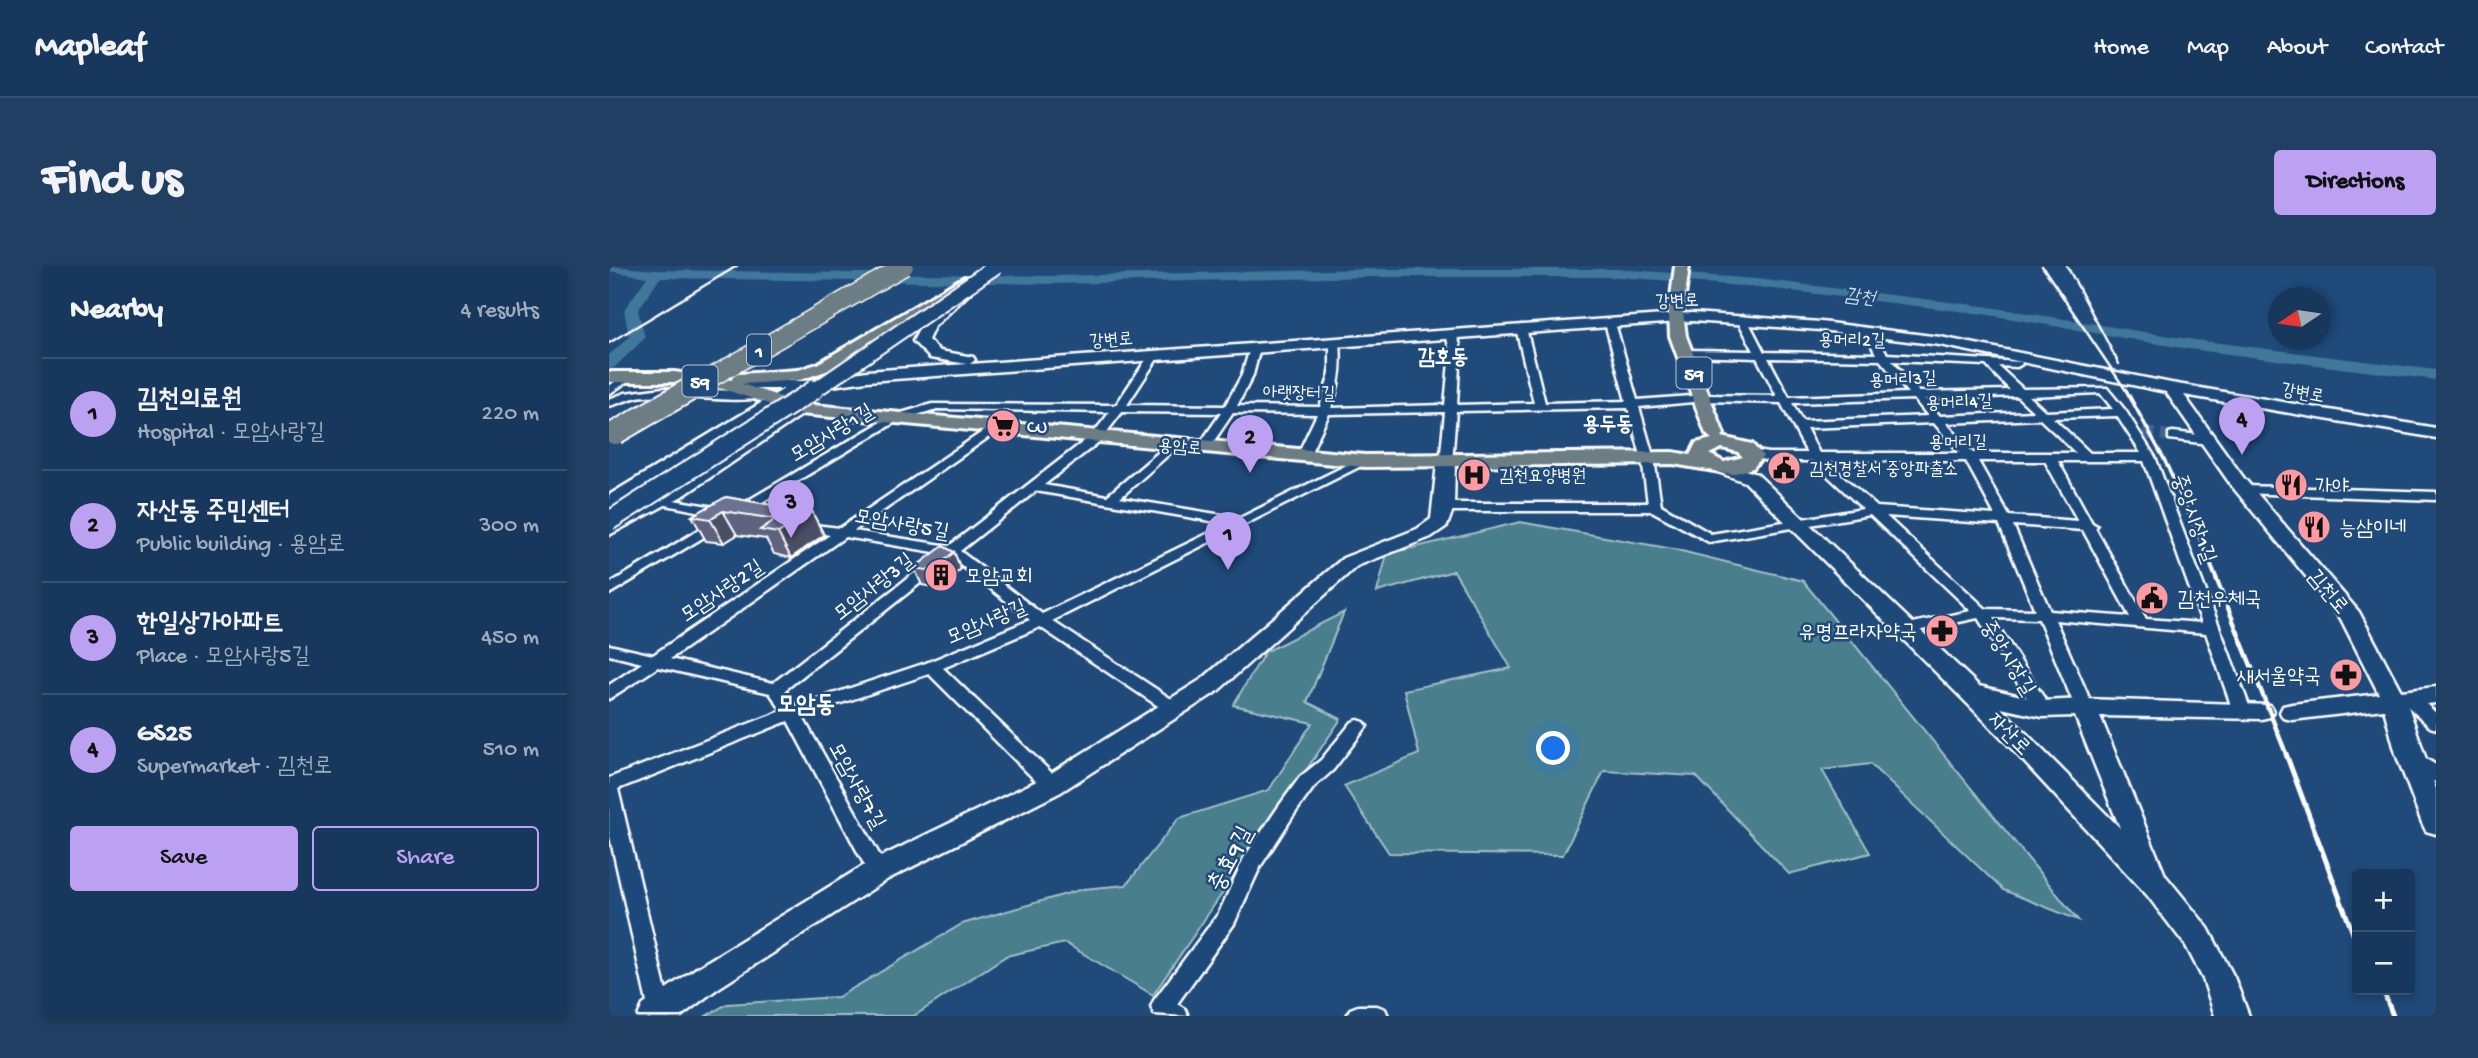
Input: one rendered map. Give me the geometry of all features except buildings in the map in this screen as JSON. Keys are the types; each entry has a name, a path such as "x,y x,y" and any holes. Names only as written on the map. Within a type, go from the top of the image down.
{"highway":[{"name":"1","path":"612,429 889,266"},
{"name":"1","path":"612,429 904,266"}],"main road":[{"path":"674,377 767,392 823,367 996,266"},
{"name":"59","path":"1682,266 1676,315 1678,336 1704,398 1714,451"},
{"path":"609,521 788,408 969,281"},
{"name":"59","path":"620,377 674,377 767,392"},
{"name":"용암로","path":"767,392 800,409 1365,461 1446,463 1673,458 1714,451"},
{"path":"1714,451 1754,462"},
{"name":"자산로","path":"1754,462 1796,525 1968,692"}],"street":[{"path":"986,266 928,325 920,341 928,352 947,358 969,360 1062,356 1118,357"},
{"path":"609,512 776,408 969,281"},
{"name":"강변로","path":"609,503 767,392 867,376 1610,323 1676,315 1742,319 1940,341 2171,388 2436,433"},
{"name":"중앙시장길","path":"1742,319 1815,457 1982,613 2042,709 2084,706 2252,711"},
{"path":"1610,323 1648,458 1655,508"},
{"path":"1521,328 1540,405"},
{"path":"1870,332 1883,357 1971,458 2004,520 2046,615 2157,886"},
{"path":"609,788 657,1014 706,979 878,871 1052,785 1210,685 1350,562 1424,533 1440,522 1444,507 1453,408 1451,382 1456,342 1451,334"},
{"path":"1303,456 1326,411 1338,360 1335,342"},
{"path":"1203,448 1231,408 1253,365 1255,348"},
{"name":"용머리2길","path":"1686,353 1883,357 2017,364"},
{"name":"모암사랑3길","path":"776,689 1095,438 1121,407 1154,356"},
{"path":"1987,362 2015,392 2087,457"},
{"name":"강변로","path":"609,530 837,388 912,374"},
{"path":"726,384 763,386 867,376"},
{"path":"609,391 620,377"},
{"name":"김천로","path":"2171,388 2245,490 2351,617 2402,699 2409,754 2436,823"},
{"name":"용머리3길","path":"1704,398 1784,400 2103,390"},
{"name":"중앙시장1길","path":"2103,390 2139,432 2214,629 2252,711"},
{"path":"609,403 638,393 729,397 767,392"},
{"name":"아랫장터길","path":"895,418 936,405 1326,411 1633,404 1704,398"},
{"name":"용머리4길","path":"1798,425 2121,412"},
{"name":"모암사랑1길","path":"609,590 895,418"},
{"name":"모암사랑2길","path":"609,692 995,428"},
{"path":"2173,436 2208,440"},
{"path":"1110,500 1172,445"},
{"name":"용머리길","path":"1754,462 1815,457 2149,457"},
{"path":"2050,458 2090,526 2141,624"},
{"name":"모암사랑길","path":"609,788 792,713 933,667 1041,621 1365,461"},
{"path":"1033,487 1242,522"},
{"path":"2245,490 2436,496"},
{"path":"661,500 761,519"},
{"path":"1444,507 1655,508 1709,538 1872,511 2090,526"},
{"name":"모암사랑5길","path":"788,524 951,551 1041,621 1173,708"},
{"path":"1903,628 1982,613 2046,615 2214,629"},
{"path":"609,650 776,689"},
{"path":"933,667 1052,785"},
{"name":"모암사랑7길","path":"776,689 792,713 878,871"},
{"path":"1968,692 2042,709"},
{"name":"자산로","path":"1968,692 2011,732 2157,886 2197,937 2218,977 2232,1016"},
{"path":"2292,712 2436,695"},
{"path":"2402,699 2436,723"},
{"path":"2011,732 2042,709"},
{"name":"충효9길","path":"1177,1016 1162,1007 1227,918 1251,864 1307,782 1327,765 1358,726"},
{"path":"2409,754 2436,775"},
{"path":"1358,1016 1377,1016"}],"green space":[{"path":"1520,522 1673,549 1803,581 2078,920 2003,890 1870,764 1822,770 1870,853 1789,874 1696,776 1604,771 1563,855 1389,853 1344,786 1419,754 1404,690 1511,668 1454,571 1377,592 1387,554"},
{"path":"1344,612 1307,702 1341,719 1153,995 1065,943 1006,956 914,1016 706,1016 727,1004 838,997 962,924 1083,889 1126,885 1179,818 1269,790 1312,723 1233,705 1265,652"}],"waterway":[{"name":"감천","path":"609,267 656,274"},
{"name":"감천","path":"656,274 1054,280 1375,273 1617,273 1757,283 1983,310 2188,344 2436,375"},
{"path":"609,364 637,338 631,310 656,274"}],"tunnel":[{"path":"2143,433 2173,436"}],"railway":[{"path":"609,343 737,266"},
{"path":"2042,266 2127,392"},
{"path":"2067,266 2119,364"},
{"path":"2126,390 2164,459 2206,552"},
{"path":"2205,550 2287,756"},
{"path":"2286,754 2353,932"},
{"path":"2385,995 2393,1016"}],"place":[{"name":"CU","path":"1003,426"},
{"name":"GS25","path":"2242,455"},
{"name":"김천경찰서 중앙파출소","path":"1784,468"},
{"name":"자산동 주민센터","path":"1250,473"},
{"name":"김천요양병원","path":"1474,475"},
{"name":"가야","path":"2291,485"},
{"name":"능삼이네","path":"2314,527"},
{"name":"한일상가아파트","path":"791,538"},
{"name":"김천의료원","path":"1228,570"},
{"name":"모암교회","path":"941,575"},
{"name":"김천우체국","path":"2152,598"},
{"name":"유명프라자약국","path":"1942,631"},
{"name":"새서울약국","path":"2346,675"}],"district":[{"name":"감호동","path":"1443,356"},
{"name":"용두동","path":"1608,423"},
{"name":"모암동","path":"806,703"}]}
